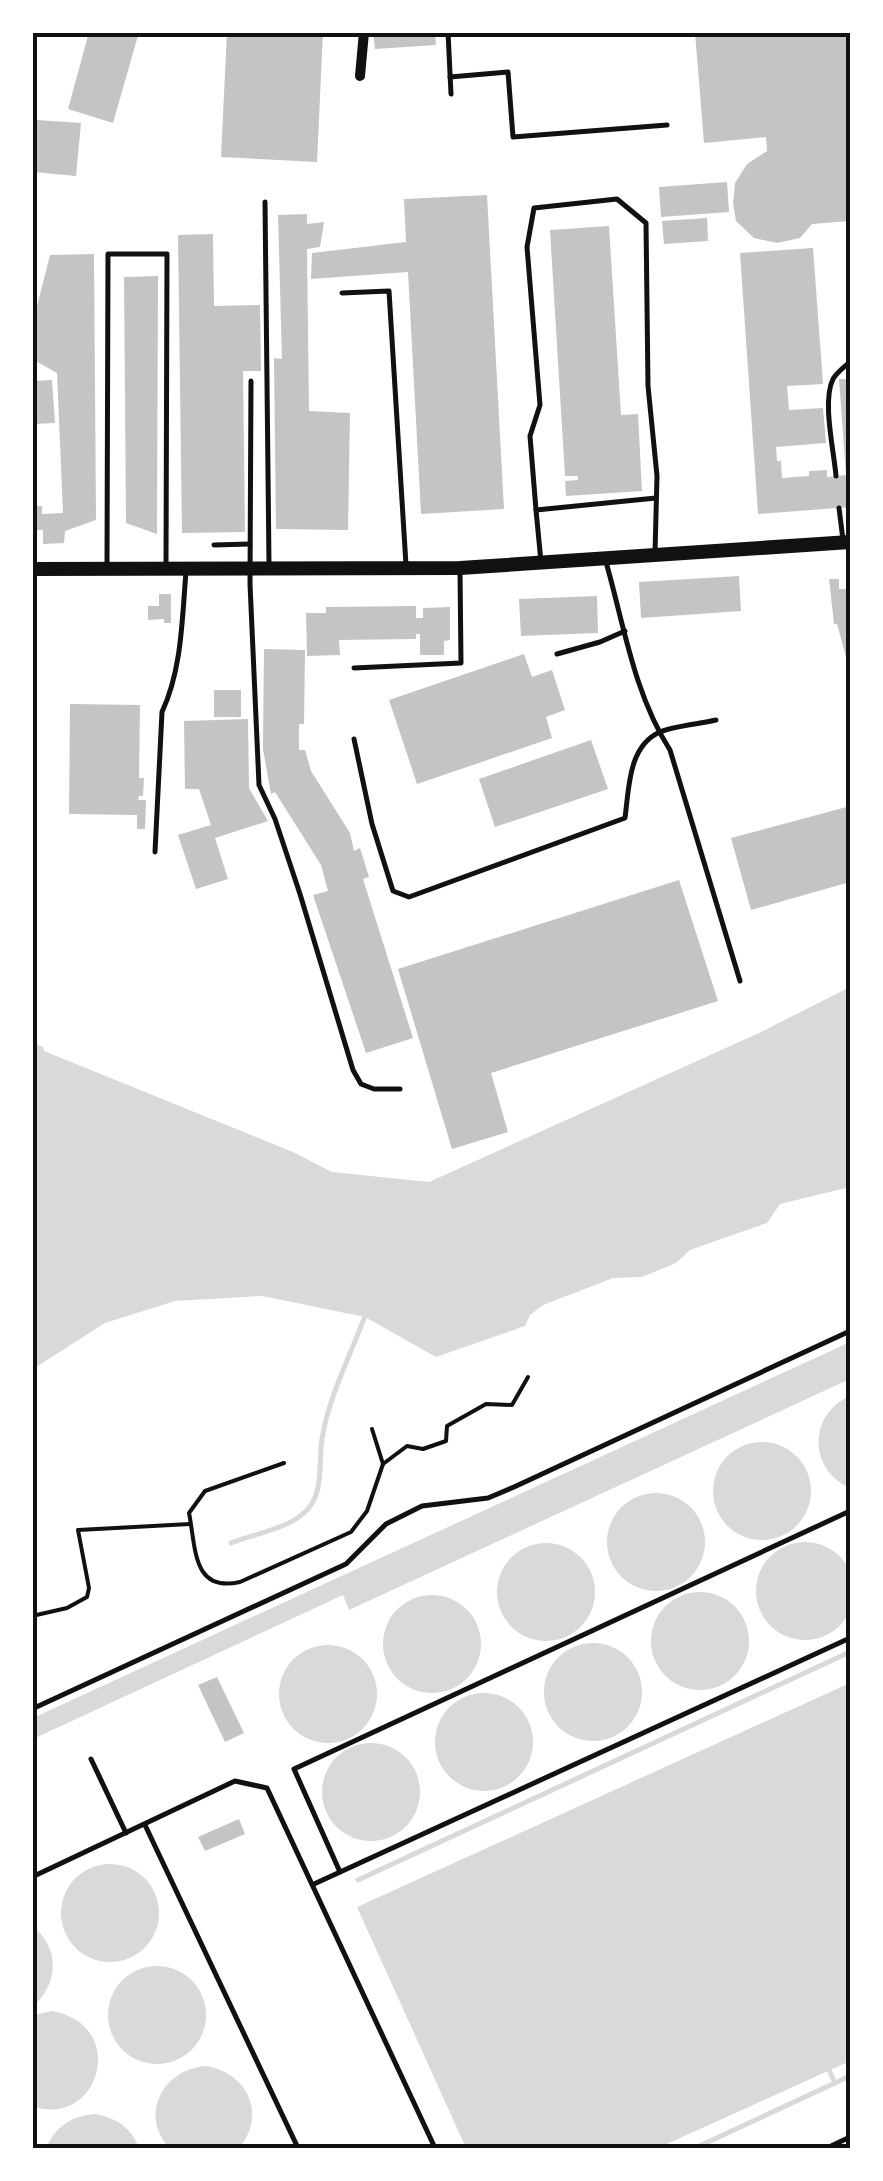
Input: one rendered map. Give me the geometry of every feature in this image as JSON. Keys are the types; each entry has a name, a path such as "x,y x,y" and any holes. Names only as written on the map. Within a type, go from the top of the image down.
{"street":[{"path":"360,76 364,32"},
{"path":"32,569 460,568 847,542"}],"lane":[{"path":"448,32 451,94"},
{"path":"450,77 508,72 513,137 667,125"},
{"path":"541,564 530,436 540,405 527,247 534,208 617,199 646,222 648,386 656,446 656,556"},
{"path":"265,202 270,568"},
{"path":"107,568 108,254 167,254 166,569"},
{"path":"342,294 389,292 406,568"},
{"path":"836,476 831,386 850,362"},
{"path":"251,382 250,568 259,785 294,875 353,1070 361,1084 374,1089 400,1089"},
{"path":"536,510 656,498"},
{"path":"839,508 847,542"},
{"path":"214,545 250,544"},
{"path":"605,559 639,686 670,750 740,981"},
{"path":"354,668 461,663 460,568"},
{"path":"155,852 162,712 171,694 183,625 186,569"},
{"path":"557,654 625,631"},
{"path":"354,739 372,824 393,891 409,897 626,818 634,759 658,732 716,720"},
{"path":"32,1709 346,1564 386,1524 422,1506 488,1498 850,1331"},
{"path":"340,1872 294,1769 850,1511"},
{"path":"314,1884 850,1638"},
{"path":"91,1759 126,1834"},
{"path":"32,1878 235,1781 267,1788 435,2148"},
{"path":"144,1825 298,2148"},
{"path":"828,2148 850,2137"}],"path":[{"path":"284,1463 205,1491 188,1513 205,1576 223,1586 240,1582 351,1532 368,1510 383,1464 407,1446 423,1449 446,1441 448,1426 486,1404 512,1405 528,1377"},
{"path":"372,1429 383,1464"},
{"path":"32,1616 67,1608 87,1597 78,1530 191,1524"}],"shaded area":[{"path":"850,987 850,1187 780,1204 767,1223 690,1250 676,1263 642,1277 613,1278 543,1305 530,1315 525,1326 436,1357 365,1317 262,1296 175,1301 105,1323 33,1369 33,1042 44,1051 293,1152 332,1172 429,1182 759,1033"},
{"path":"850,1342 850,1379 349,1610 343,1595 33,1739 33,1718"},
{"path":"850,1396 850,1488 826,1469 818,1442 826,1415"},
{"path":"762,1442 781,1446 797,1456 807,1472 811,1491 807,1510 797,1526 781,1536 762,1540 743,1536 727,1526 717,1510 713,1491 717,1472 727,1456 743,1446"},
{"path":"656,1493 675,1497 691,1507 701,1523 705,1542 701,1561 691,1577 675,1587 656,1591 637,1587 621,1577 611,1561 607,1542 611,1523 621,1507 637,1497"},
{"path":"805,1542 824,1546 839,1557 850,1572 854,1591 850,1610 839,1625 824,1636 805,1640 786,1636 771,1625 760,1610 756,1591 760,1572 771,1557 786,1546"},
{"path":"546,1543 565,1547 581,1557 591,1573 595,1592 591,1611 581,1627 565,1637 546,1641 527,1637 511,1627 501,1611 497,1592 501,1573 511,1557 527,1547"},
{"path":"700,1592 719,1596 735,1606 745,1622 749,1641 745,1660 735,1676 719,1686 700,1690 681,1686 665,1676 655,1660 651,1641 655,1622 665,1606 681,1596"},
{"path":"432,1595 451,1599 467,1609 477,1625 481,1644 477,1663 467,1679 451,1689 432,1693 413,1689 397,1679 387,1663 383,1644 387,1625 397,1609 413,1599"},
{"path":"593,1643 612,1647 628,1657 638,1673 642,1692 638,1711 628,1727 612,1737 593,1741 574,1737 558,1727 548,1711 544,1692 548,1673 558,1657 574,1647"},
{"path":"328,1645 347,1649 363,1659 373,1675 377,1694 373,1713 363,1729 347,1739 328,1743 309,1739 293,1729 283,1713 279,1694 283,1675 293,1659 309,1649"},
{"path":"850,1683 850,2061 658,2148 466,2148 357,1907"},
{"path":"484,1693 503,1697 519,1707 529,1723 533,1742 529,1761 519,1777 503,1787 484,1791 465,1787 449,1777 439,1761 435,1742 439,1723 449,1707 465,1697"},
{"path":"371,1743 390,1747 406,1757 416,1773 420,1792 416,1811 406,1827 390,1837 371,1841 352,1837 336,1827 326,1811 322,1792 326,1773 336,1757 352,1747"},
{"path":"110,1864 129,1868 145,1878 155,1894 159,1913 155,1932 145,1948 129,1958 110,1962 91,1958 75,1948 65,1932 61,1913 65,1894 75,1878 91,1868"},
{"path":"32,1926 48,1944 53,1966 48,1987 33,2006"},
{"path":"157,1966 176,1970 192,1980 202,1996 206,2015 202,2034 192,2050 176,2060 157,2064 138,2060 122,2050 112,2034 108,2015 112,1996 122,1980 138,1970"},
{"path":"52,2011 76,2020 91,2035 98,2054 96,2073 88,2090 74,2103 55,2109 32,2106 33,2015"},
{"path":"206,2066 233,2077 249,2097 252,2122 247,2135 239,2148 169,2148 156,2121 160,2095 178,2075"},
{"path":"95,2114 122,2125 139,2148 46,2148 65,2124"}],"building":[{"path":"89,32 139,32 113,123 68,109"},
{"path":"227,32 323,32 317,162 221,157"},
{"path":"373,32 435,32 436,45 375,49"},
{"path":"695,32 850,32 850,221 812,224 800,238 777,243 754,238 736,221 735,183 747,164 767,151 766,137 704,143"},
{"path":"37,120 81,123 76,176 33,172"},
{"path":"727,182 729,212 661,217 659,187"},
{"path":"487,195 504,509 421,514 408,272 311,279 312,253 406,242 404,199"},
{"path":"307,214 307,224 324,222 320,247 307,249 309,411 350,413 348,530 276,529 274,358 282,359 278,215"},
{"path":"707,218 708,241 664,244 662,221"},
{"path":"609,226 621,415 638,414 642,491 566,496 565,481 578,480 578,476 565,476 550,230"},
{"path":"213,234 214,306 260,305 261,371 243,371 245,532 182,533 178,235"},
{"path":"813,248 823,384 787,386 789,410 823,408 826,443 776,447 777,461 781,461 782,478 827,470 827,477 846,475 839,379 850,379 850,507 758,514 740,253"},
{"path":"94,254 96,520 65,531 64,543 43,544 43,530 33,530 33,506 42,506 42,514 63,513 57,373 32,359 32,326 50,255"},
{"path":"158,276 157,534 126,523 124,277"},
{"path":"52,380 55,423 34,424 32,381"},
{"path":"739,576 741,611 641,618 639,582"},
{"path":"829,579 839,579 839,589 850,589 850,672 834,624"},
{"path":"159,594 171,594 171,623 164,623 164,619 148,620 148,606 159,606"},
{"path":"597,596 598,633 521,636 519,599"},
{"path":"416,606 416,618 423,618 423,608 450,607 450,640 444,641 444,655 420,655 420,634 416,634 416,639 339,640 340,655 307,656 306,613 326,613 326,607"},
{"path":"264,649 305,650 304,724 299,724 299,750 305,750 311,771 350,833 354,851 360,848 369,877 363,879 413,1038 366,1053 313,895 328,891 321,865 275,792 271,794 263,749"},
{"path":"524,654 532,677 552,670 565,710 546,717 552,738 417,784 389,700"},
{"path":"214,690 241,690 241,717 214,717"},
{"path":"70,704 140,705 139,778 144,778 143,796 138,800 146,800 145,829 137,829 137,815 69,814"},
{"path":"248,719 249,788 268,821 215,838 228,879 196,889 178,835 211,825 199,789 185,789 184,721"},
{"path":"591,740 608,789 495,827 479,779"},
{"path":"850,806 850,882 751,910 731,838"},
{"path":"679,880 718,1001 491,1073 508,1132 452,1149 398,969"},
{"path":"217,1677 244,1733 225,1742 198,1685"},
{"path":"239,1819 245,1834 205,1851 198,1837"}],"waterway":[{"path":"231,1543 288,1523 311,1506 318,1488 322,1439 330,1407 366,1313"},
{"path":"358,1880 850,1652"},
{"path":"829,2070 835,2083"},
{"path":"695,2148 850,2076"}]}
